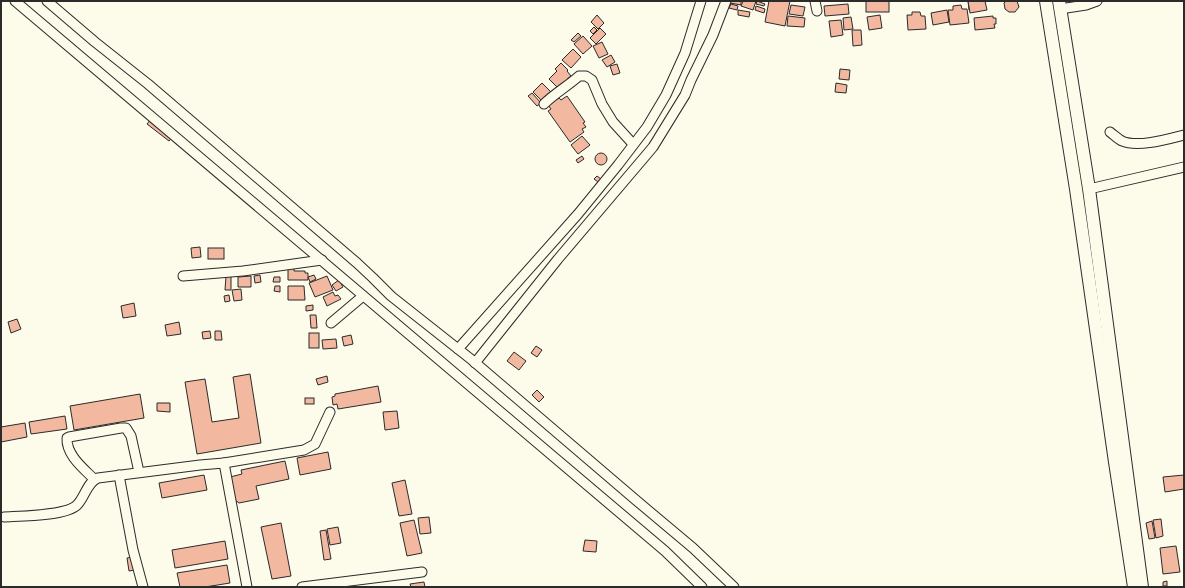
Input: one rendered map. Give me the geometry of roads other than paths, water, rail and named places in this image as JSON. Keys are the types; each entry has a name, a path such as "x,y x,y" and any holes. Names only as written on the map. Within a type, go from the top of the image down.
{"street":[{"path":"15,1 665,551 702,587"},
{"path":"47,1 94,42 148,84 357,263 391,296 474,361 693,548 734,587"},
{"path":"459,350 578,214 618,165 650,122 673,80 685,53 700,1"},
{"path":"474,361 653,147 685,96 691,80 714,35 726,1"},
{"path":"815,1 817,11"},
{"path":"1046,1 1076,189 1134,587"},
{"path":"1097,1 1086,5 1059,5 1089,189 1142,587"},
{"path":"544,104 579,76 586,76 592,80 602,104 613,122 633,144"},
{"path":"1110,132 1122,141 1135,144 1164,140 1184,135"},
{"path":"1089,189 1184,167"},
{"path":"183,276 244,271 322,260"},
{"path":"331,323 363,296"},
{"path":"4,517 53,513 69,510 79,503 94,479 139,472 224,463 304,450 315,444 330,412"},
{"path":"94,479 68,447 69,437 126,428 131,436 139,472"},
{"path":"224,463 247,587"},
{"path":"119,475 133,550 143,587"},
{"path":"302,587 422,572"}]}
